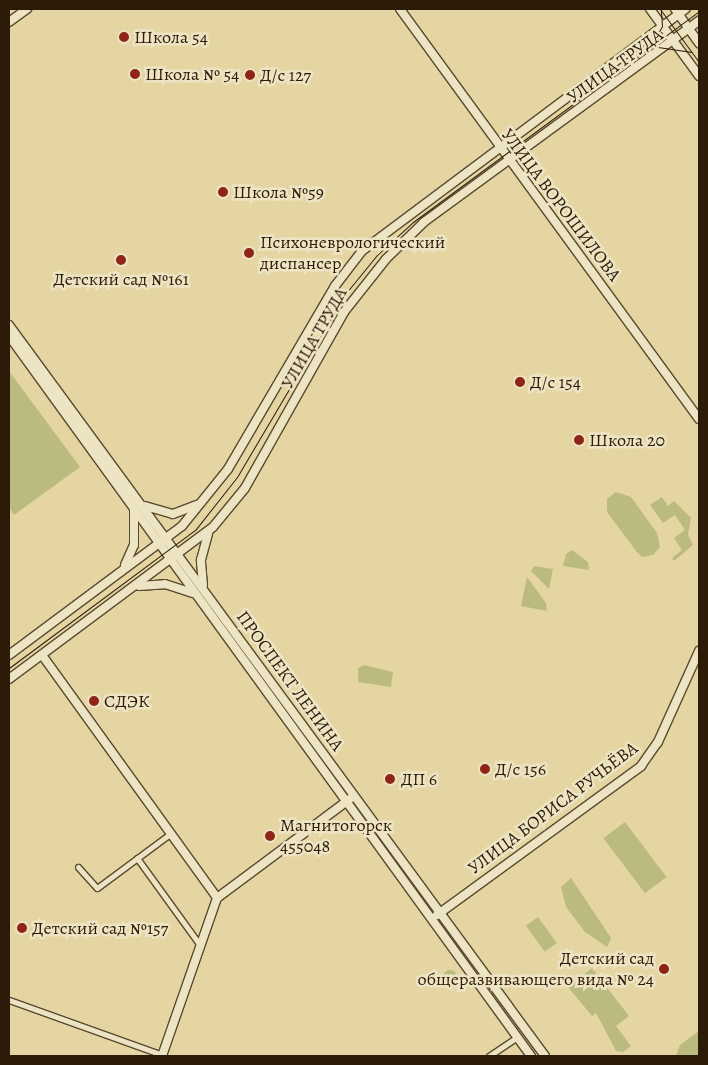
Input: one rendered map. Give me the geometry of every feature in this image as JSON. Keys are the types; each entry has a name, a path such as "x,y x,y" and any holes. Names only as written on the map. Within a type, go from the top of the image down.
{"main road":[{"path":"9,22 27,9"},
{"name":"УЛИЦА ВОРОШИЛОВА","path":"400,9 512,160 699,419"},
{"path":"650,9 699,76"},
{"path":"679,10 699,43"},
{"name":"УЛИЦА ТРУДА","path":"9,655 162,540 201,503 228,469 335,286 362,251 662,26 679,10"},
{"name":"УЛИЦА ТРУДА","path":"9,679 179,556 209,531 245,488 363,285 424,222 512,160 699,21"},
{"name":"ПРОСПЕКТ ЛЕНИНА","path":"9,325 162,540 179,556 545,1056"},
{"name":"ПРОСПЕКТ ЛЕНИНА","path":"9,336 136,503"},
{"path":"118,574 134,545 136,503 151,510 173,514 201,503"},
{"path":"207,594 201,560 209,531"},
{"name":"ПРОСПЕКТ ЛЕНИНА","path":"162,540 171,561 531,1056"},
{"path":"135,587 165,584 192,592 201,601"},
{"name":"УЛИЦА БОРИСА РУЧЬЁВА","path":"431,919 641,766 658,742 699,652"},
{"path":"42,655 217,898"},
{"path":"162,1055 217,898 355,795"}],"street":[{"path":"78,867 97,888 171,833"},
{"path":"137,858 200,945"},
{"path":"9,1000 162,1055"},
{"path":"489,1056 517,1037"}],"green space":[{"path":"9,371 80,467 14,515 9,507"},
{"path":"616,492 631,497 657,533 660,547 653,555 642,557 607,512 607,499"},
{"path":"662,497 668,506 674,501 691,518 688,534 693,545 674,561 672,558 682,550 674,538 685,530 675,515 663,523 650,505"},
{"path":"572,550 588,562 589,570 563,566 566,554"},
{"path":"534,566 553,569 549,589 531,571"},
{"path":"527,577 546,603 547,611 521,606"},
{"path":"364,665 393,672 391,687 358,682 358,668"},
{"path":"625,822 667,877 645,893 603,838"},
{"path":"571,878 611,938 607,947 585,932 566,907 561,887"},
{"path":"538,917 557,943 545,952 526,926"},
{"path":"592,968 629,1016 616,1026 631,1046 623,1052 616,1051 596,1013 592,1016 568,987"},
{"path":"450,970 455,972 457,977 455,982 450,984 445,982 443,977 445,972"},
{"path":"699,1031 699,1055 676,1056 680,1045"}],"tram line":[{"path":"660,9 699,62"},
{"path":"654,40 662,26 661,10"},
{"path":"9,668 196,529 237,477 346,293 377,255 413,222 699,11"},
{"path":"651,46 692,52"}],"place":[{"name":"Школа 54","path":"124,37"},
{"name":"Школа № 54","path":"135,74"},
{"name":"Д/с 127","path":"250,75"},
{"name":"Школа №59","path":"223,192"},
{"name":"Психоневрологический диспансер","path":"249,253"},
{"name":"Детский сад №161","path":"121,260"},
{"name":"Д/с 154","path":"520,382"},
{"name":"Школа 20","path":"579,440"},
{"name":"СДЭК","path":"94,701"},
{"name":"Д/с 156","path":"485,769"},
{"name":"ДП 6","path":"390,779"},
{"name":"Магнитогорск 455048","path":"270,836"},
{"name":"Детский сад №157","path":"22,928"},
{"name":"Детский сад общеразвивающего вида № 24","path":"664,969"}]}
